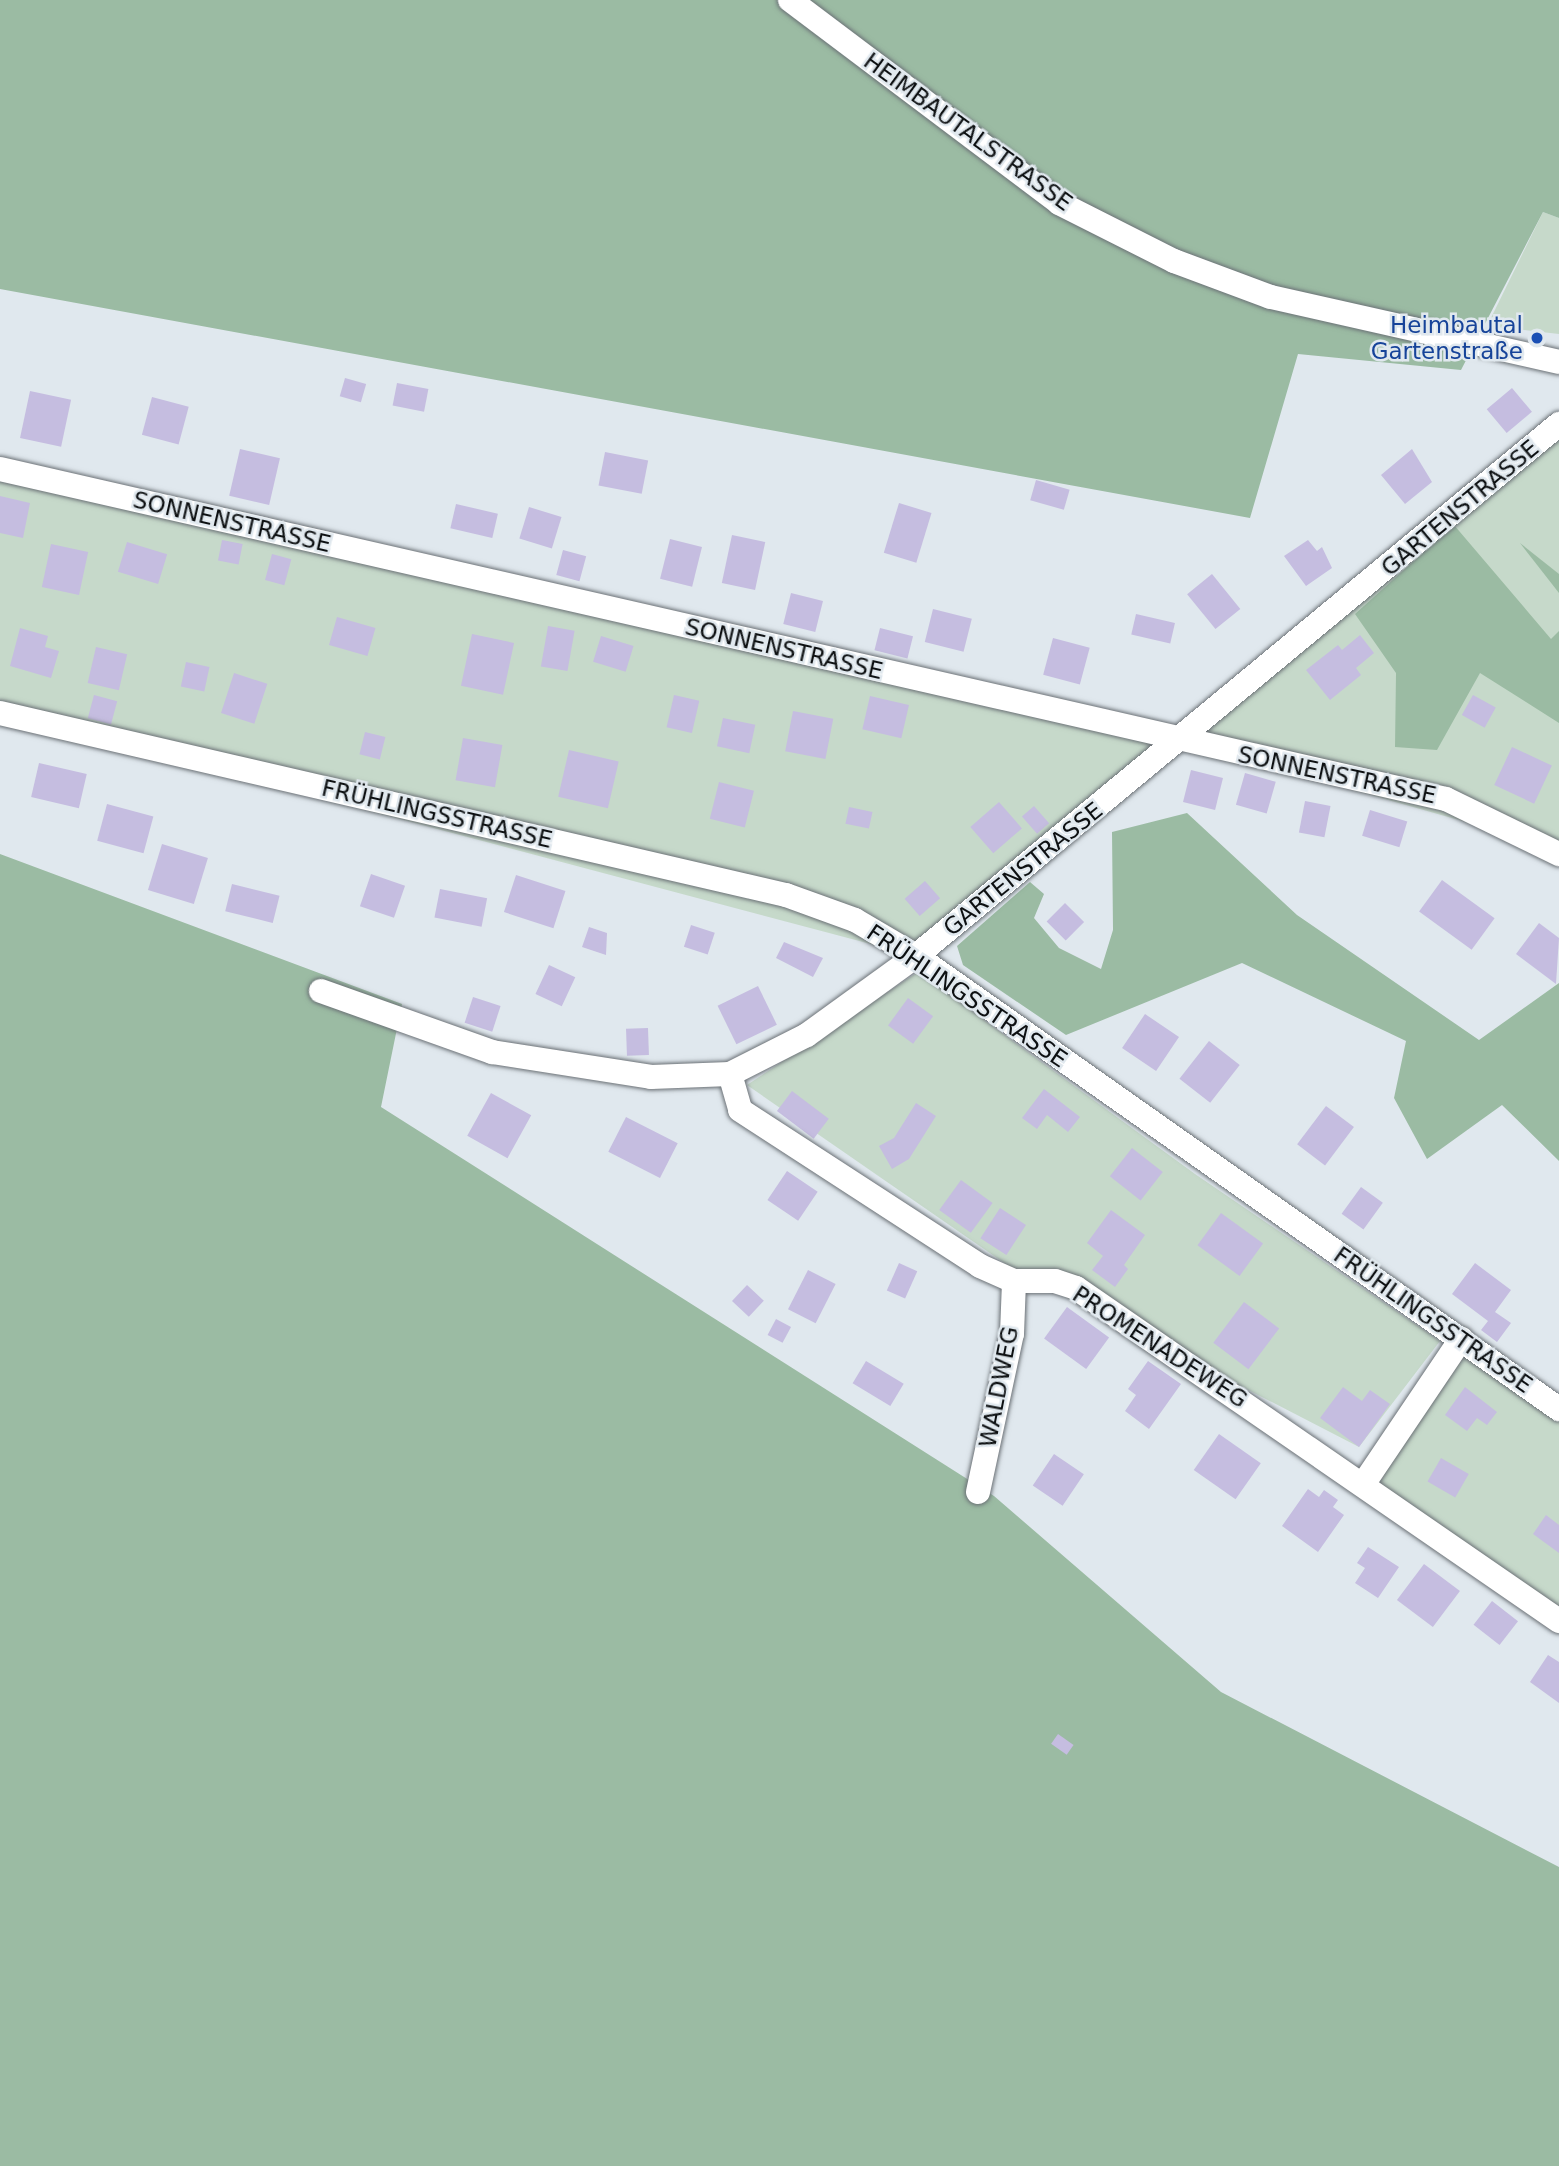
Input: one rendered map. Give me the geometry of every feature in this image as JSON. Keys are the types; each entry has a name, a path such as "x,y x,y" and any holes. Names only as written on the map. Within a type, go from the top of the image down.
{"street":[{"name":"HEIMBAUTALSTRASSE","path":"790,0 1059,203 1174,261 1271,298 1559,362"},
{"name":"GARTENSTRASSE","path":"321,991 492,1052 651,1077 730,1074 807,1035 916,956 1180,741 1559,424"},
{"name":"SONNENSTRASSE","path":"0,469 1180,741 1446,799 1559,854"},
{"name":"FRÜHLINGSSTRASSE","path":"0,713 786,895 855,920 916,956 1559,1409"},
{"name":"PROMENADEWEG","path":"730,1074 740,1110 980,1266 1014,1281 1055,1281 1076,1288 1364,1483 1559,1621"},
{"name":"WALDWEG","path":"978,1492 1012,1334 1014,1281"},
{"path":"1364,1483 1461,1339"}],"green space":[{"path":"0,0 1559,0 1559,218 1543,212 1461,370 1298,354 1250,518 0,289"},
{"path":"1543,212 1559,218 1559,334 1487,326"},
{"path":"1559,422 1559,854 1544,844 1180,741"},
{"path":"0,469 1180,741 916,956 0,713"},
{"path":"1454,525 1551,639 1559,631 1559,723 1480,673 1437,750 1395,747 1396,673 1355,614"},
{"path":"1520,543 1559,574 1559,593"},
{"path":"1187,813 1297,915 1479,1040 1559,983 1559,1161 1502,1105 1427,1159 1394,1098 1406,1041 1242,963 1066,1035 963,965 957,946 1030,882 1044,894 1034,918 1059,948 1101,969 1113,930 1112,832"},
{"path":"0,854 402,1004 381,1107 994,1496 1221,1692 1559,1867 1559,2166 0,2166"},
{"path":"918,972 1195,1174 1440,1341 1359,1447 1010,1267 747,1085"},
{"path":"1461,1339 1559,1409 1559,1621 1364,1483"}],"building":[{"path":"345,378 366,384 361,402 340,396"},
{"path":"397,383 428,389 424,412 393,406"},
{"path":"1512,388 1532,412 1507,433 1487,409"},
{"path":"30,391 71,400 61,447 20,438"},
{"path":"152,397 189,407 179,445 142,435"},
{"path":"240,449 280,458 269,505 229,496"},
{"path":"1412,449 1432,482 1405,504 1381,475"},
{"path":"605,452 648,460 642,494 599,485"},
{"path":"1036,480 1070,490 1064,510 1030,500"},
{"path":"0,496 30,503 23,538 0,533"},
{"path":"899,503 932,513 916,563 884,553"},
{"path":"456,504 498,514 492,538 450,528"},
{"path":"529,507 562,517 552,548 519,539"},
{"path":"732,535 765,542 755,590 722,583"},
{"path":"670,539 702,547 692,587 660,579"},
{"path":"222,540 243,544 239,565 218,561"},
{"path":"1308,540 1317,551 1322,547 1332,568 1306,586 1284,556"},
{"path":"127,542 167,554 158,584 118,572"},
{"path":"51,544 88,552 79,595 42,587"},
{"path":"563,550 586,556 579,581 556,575"},
{"path":"272,554 291,559 284,585 265,580"},
{"path":"1212,574 1240,609 1215,629 1187,594"},
{"path":"791,593 823,601 815,632 783,624"},
{"path":"933,609 972,619 964,652 925,642"},
{"path":"1136,614 1175,623 1170,643 1131,634"},
{"path":"337,617 375,628 367,656 329,645"},
{"path":"548,626 575,631 567,671 541,666"},
{"path":"20,628 48,636 45,647 59,651 51,678 10,666"},
{"path":"880,628 913,636 907,659 874,650"},
{"path":"472,634 514,643 503,695 461,686"},
{"path":"1360,635 1374,653 1356,668 1361,675 1330,700 1306,670 1338,645 1342,650"},
{"path":"601,636 634,646 626,672 593,662"},
{"path":"1053,638 1090,648 1080,685 1043,675"},
{"path":"96,647 127,654 119,690 88,683"},
{"path":"186,662 209,667 204,691 181,686"},
{"path":"234,673 267,684 254,724 221,713"},
{"path":"94,695 117,701 111,724 88,718"},
{"path":"674,695 699,701 692,733 667,727"},
{"path":"1473,695 1496,708 1485,728 1462,715"},
{"path":"870,696 909,705 901,738 862,729"},
{"path":"793,711 833,719 825,759 785,751"},
{"path":"723,718 755,725 749,753 717,746"},
{"path":"365,732 385,737 380,759 359,754"},
{"path":"463,738 502,745 495,787 456,780"},
{"path":"1512,747 1552,766 1534,804 1494,785"},
{"path":"569,750 619,761 608,808 558,797"},
{"path":"39,763 87,774 79,808 31,797"},
{"path":"1191,770 1223,778 1215,810 1183,802"},
{"path":"1245,773 1276,782 1267,814 1236,805"},
{"path":"719,782 754,791 745,828 710,819"},
{"path":"1305,801 1331,806 1324,837 1299,832"},
{"path":"999,802 1022,828 993,853 970,827"},
{"path":"107,804 153,816 144,853 97,841"},
{"path":"1034,806 1049,823 1037,834 1022,816"},
{"path":"849,807 872,812 869,829 845,824"},
{"path":"1370,810 1407,821 1399,847 1362,836"},
{"path":"162,844 208,858 194,904 148,890"},
{"path":"371,874 405,886 394,918 360,906"},
{"path":"516,875 565,891 553,928 504,912"},
{"path":"1442,880 1495,918 1472,950 1419,912"},
{"path":"925,881 940,898 920,916 905,899"},
{"path":"232,884 280,896 273,923 225,911"},
{"path":"440,889 487,898 482,927 434,917"},
{"path":"1065,903 1084,922 1066,940 1047,921"},
{"path":"1539,923 1559,938 1556,984 1516,954"},
{"path":"691,925 715,933 708,955 684,947"},
{"path":"589,927 607,933 606,955 582,947"},
{"path":"784,942 823,958 813,977 776,958"},
{"path":"549,965 575,977 562,1006 535,994"},
{"path":"758,986 777,1025 736,1044 718,1006"},
{"path":"473,997 501,1006 492,1032 465,1023"},
{"path":"908,998 933,1016 913,1044 888,1026"},
{"path":"1145,1014 1179,1037 1156,1071 1122,1048"},
{"path":"648,1028 649,1055 627,1056 626,1029"},
{"path":"1209,1041 1240,1065 1210,1103 1179,1079"},
{"path":"1044,1089 1080,1117 1068,1132 1047,1115 1037,1129 1022,1118"},
{"path":"792,1091 829,1119 814,1139 777,1111"},
{"path":"491,1093 531,1115 507,1158 467,1136"},
{"path":"916,1103 936,1116 909,1159 892,1169 879,1146 894,1138"},
{"path":"1326,1106 1354,1127 1325,1165 1297,1144"},
{"path":"626,1117 678,1143 660,1178 608,1152"},
{"path":"1132,1148 1163,1172 1141,1200 1110,1176"},
{"path":"787,1171 818,1192 798,1221 767,1200"},
{"path":"961,1180 993,1203 971,1233 939,1210"},
{"path":"1361,1187 1383,1203 1363,1230 1342,1214"},
{"path":"1000,1208 1026,1225 1006,1255 980,1238"},
{"path":"1111,1210 1145,1235 1124,1265 1128,1269 1115,1287 1092,1270 1103,1256 1087,1243"},
{"path":"1221,1213 1263,1244 1240,1276 1197,1245"},
{"path":"899,1263 917,1271 905,1299 887,1290"},
{"path":"1475,1263 1511,1290 1495,1312 1511,1323 1497,1342 1481,1330 1488,1321 1452,1294"},
{"path":"808,1270 836,1284 816,1323 788,1309"},
{"path":"747,1285 764,1301 749,1317 732,1301"},
{"path":"1244,1302 1279,1328 1248,1369 1213,1343"},
{"path":"1067,1307 1109,1338 1086,1369 1044,1339"},
{"path":"776,1319 791,1327 783,1343 768,1335"},
{"path":"866,1361 904,1384 890,1406 853,1383"},
{"path":"1148,1361 1181,1384 1149,1429 1125,1411 1136,1395 1128,1389"},
{"path":"1343,1387 1362,1401 1370,1390 1390,1404 1359,1447 1320,1418"},
{"path":"1465,1387 1497,1412 1487,1425 1477,1418 1467,1431 1445,1415"},
{"path":"1219,1434 1261,1463 1236,1499 1194,1470"},
{"path":"1054,1454 1084,1474 1063,1506 1033,1486"},
{"path":"1441,1458 1469,1474 1455,1497 1428,1481"},
{"path":"1308,1489 1319,1497 1324,1490 1338,1500 1333,1507 1344,1515 1318,1552 1282,1526"},
{"path":"1546,1515 1559,1525 1559,1553 1533,1534"},
{"path":"1368,1547 1399,1567 1378,1598 1355,1583 1365,1568 1357,1563"},
{"path":"1424,1564 1460,1591 1433,1627 1397,1600"},
{"path":"1492,1601 1518,1621 1500,1645 1474,1625"},
{"path":"1548,1655 1559,1662 1559,1703 1530,1682"},
{"path":"1058,1734 1074,1745 1067,1755 1051,1744"}],"place":[{"name":"Heimbautal Gartenstraße","path":"1537,338"}]}
